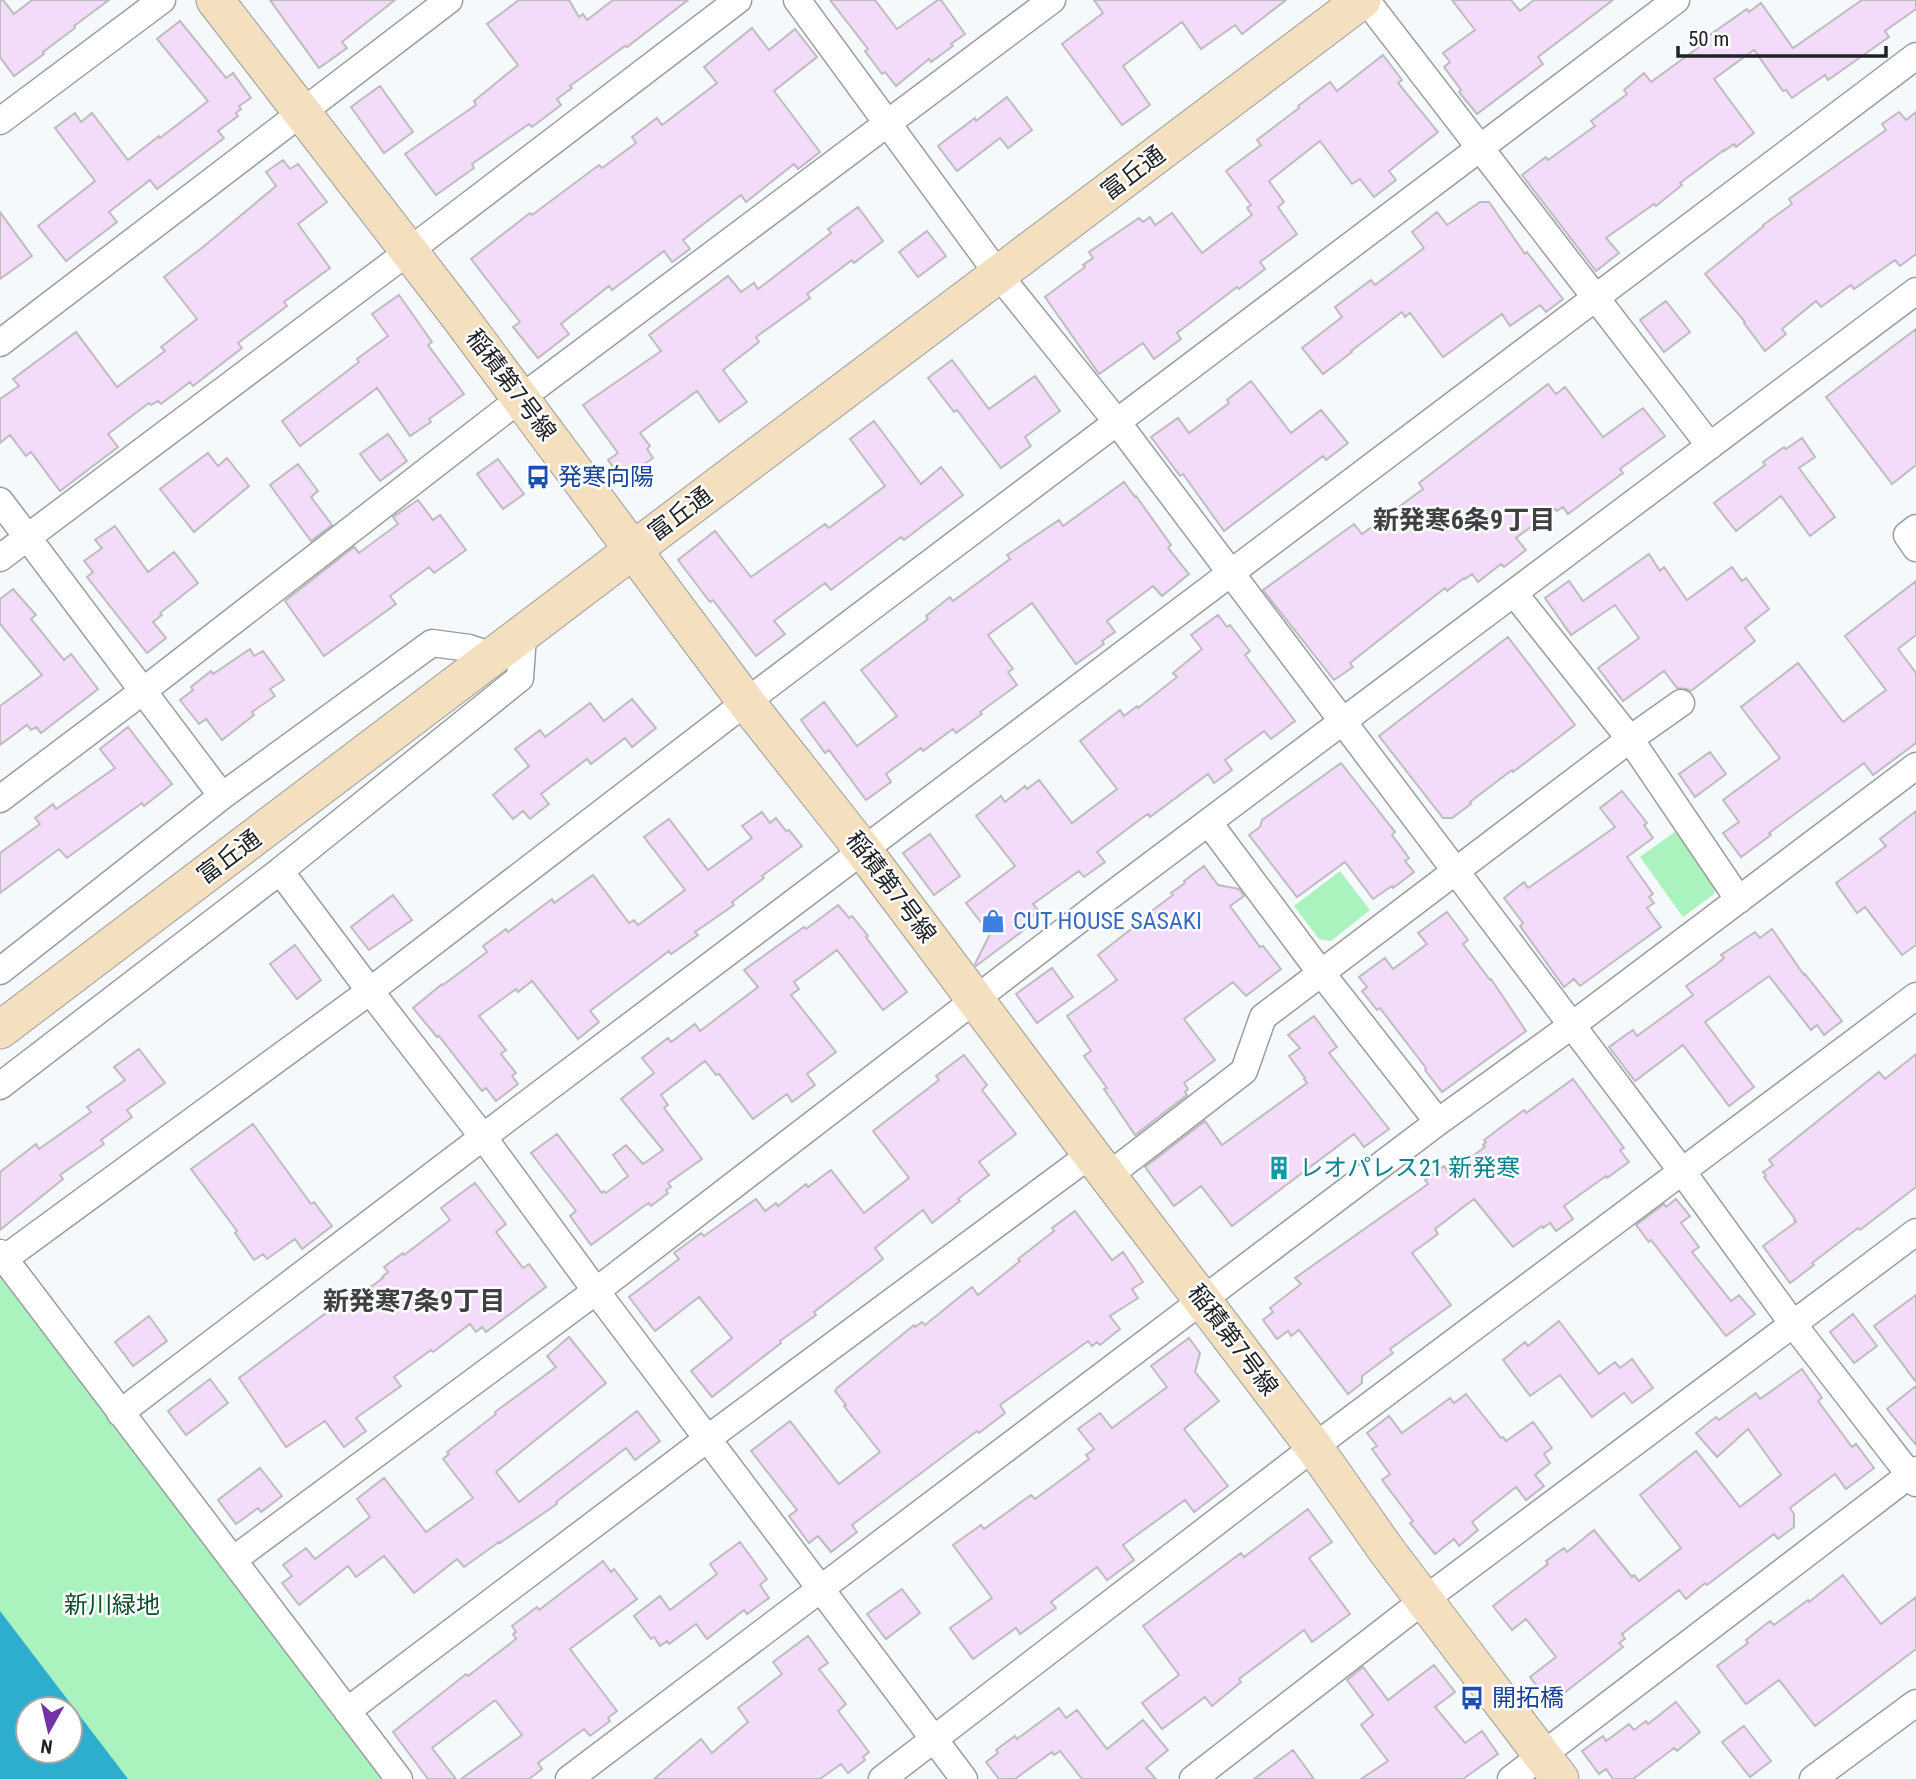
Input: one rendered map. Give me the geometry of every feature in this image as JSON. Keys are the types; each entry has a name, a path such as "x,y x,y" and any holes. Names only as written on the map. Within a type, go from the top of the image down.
{"street":[{"path":"0,121 162,0"},
{"name":"稲積第7号線","path":"215,0 521,398 746,702 863,850 1314,1447 1387,1551 1551,1767"},
{"path":"0,343 449,0"},
{"path":"0,558 738,0"},
{"path":"797,0 998,274 1116,422 1681,1170 1793,1324 1914,1476 1551,1767 1511,1779"},
{"path":"0,799 521,398 1052,0"},
{"path":"1364,0 1481,147 1710,446"},
{"name":"富丘通","path":"0,1030 1364,0"},
{"path":"399,1779 2,1256 370,991 746,702 1676,0"},
{"path":"120,1413 1916,56"},
{"path":"233,1560 596,1291 1106,899 1916,290"},
{"path":"0,501 222,796"},
{"path":"1916,528 1907,535 1916,548"},
{"path":"1514,593 1630,739 1739,900"},
{"path":"0,1086 280,871 520,678 523,635"},
{"path":"0,971 222,796 432,643 469,648 493,656"},
{"path":"347,1711 707,1439 1099,1165 1244,1071 1264,1017 1681,703"},
{"path":"569,1779 1438,1122 1571,1026 1916,765"},
{"path":"1209,823 1438,1122"},
{"path":"280,871 964,1779"},
{"path":"882,1779 1314,1447 1916,996"},
{"path":"1193,1779 1424,1600 1916,1232"},
{"path":"1813,1779 1916,1703"}],"green space":[{"path":"1676,831 1716,883 1714,894 1683,917 1640,857"},
{"path":"1340,871 1370,910 1331,941 1319,939 1294,906"},
{"name":"新川緑地","path":"0,1277 127,1441 383,1779 0,1779"}],"water":[{"path":"0,1611 64,1695 14,1695 14,1765 84,1765 84,1721 128,1779 0,1779"}],"building":[{"path":"0,0 3,0 14,14 32,0 109,0 14,76 0,57"},
{"path":"270,0 395,0 342,42 347,48 319,68"},
{"path":"519,0 569,0 579,17 583,14 587,20 613,0 688,0 570,86 572,88 557,99 561,105 532,127 529,124 472,164 474,168 436,195 405,154 476,105 474,101 518,65 487,24"},
{"path":"830,0 875,0 897,29 941,0 965,34 951,44 953,46 931,62 929,59 896,86 885,72 882,74 865,51 868,49"},
{"path":"1094,0 1286,0 1242,34 1235,25 1201,49 1182,22 1123,66 1150,105 1122,125 1062,44 1103,13"},
{"path":"1452,0 1511,0 1520,11 1534,0 1613,0 1538,57 1543,64 1477,114 1444,67 1450,62 1443,53 1475,30"},
{"path":"1862,0 1916,0 1916,9 1885,31 1889,37 1828,80 1825,75 1792,98 1786,90 1783,91 1754,50 1714,79 1754,133 1736,147 1734,144 1724,150 1680,183 1682,185 1656,206 1654,204 1606,238 1619,253 1596,271 1522,175 1595,126 1591,121 1627,94 1624,90 1644,73 1651,82 1703,44 1701,41 1747,9 1749,12 1761,3 1793,48"},
{"path":"180,21 226,78 233,73 251,98 239,106 241,109 236,113 238,116 218,131 224,138 157,189 150,180 109,212 117,222 66,261 38,226 95,181 55,128 75,113 81,122 92,113 128,160 208,101 157,39"},
{"path":"752,28 769,50 795,29 817,57 774,91 820,152 798,169 794,164 746,202 741,195 683,240 690,249 672,262 664,251 612,290 609,286 561,324 569,334 538,358 513,327 520,322 471,259 530,213 532,215 599,165 602,168 636,143 632,137 657,118 662,125 717,83 704,67"},
{"path":"1383,55 1402,80 1398,83 1438,132 1389,171 1396,180 1374,197 1360,179 1352,184 1320,141 1269,181 1284,202 1278,207 1297,234 1260,262 1265,269 1177,333 1181,339 1154,359 1143,343 1099,374 1045,297 1085,267 1083,265 1093,258 1089,252 1139,218 1143,222 1150,217 1155,225 1172,213 1202,253 1252,215 1247,208 1251,205 1226,171 1261,145 1257,140 1330,82 1337,91"},
{"path":"380,86 413,132 384,153 351,107"},
{"path":"1007,97 1032,130 1008,148 1000,138 957,171 938,146"},
{"path":"1899,112 1906,120 1916,112 1916,254 1900,266 1895,260 1854,289 1851,285 1821,307 1816,301 1782,329 1786,334 1765,351 1705,274 1792,204 1789,199 1886,130 1882,124"},
{"path":"283,160 290,169 298,164 327,202 298,224 330,268 284,302 287,306 238,343 242,348 193,386 190,382 161,404 158,401 151,405 149,403 108,434 118,447 60,491 31,452 26,456 10,435 0,443 0,399 19,386 13,379 76,332 117,387 165,351 161,347 197,319 164,277 276,186 266,172"},
{"path":"1480,202 1489,202 1525,254 1527,252 1563,299 1546,312 1540,305 1510,326 1502,314 1443,357 1410,313 1405,317 1402,312 1323,374 1302,348 1342,317 1335,307 1371,280 1375,285 1424,248 1412,232 1437,212 1447,225"},
{"path":"858,207 883,241 854,263 852,260 807,294 810,298 756,337 759,342 723,370 747,402 719,422 697,391 640,433 650,446 647,449 653,458 622,480 608,460 618,453 583,405 661,351 649,335 728,276 741,292 754,283 758,289 831,233 828,229"},
{"path":"0,212 32,256 0,279"},
{"path":"927,231 946,256 918,277 899,252"},
{"path":"399,295 432,342 428,345 464,394 410,436 377,388 300,446 282,421 359,362 357,359 388,336 372,314"},
{"path":"1666,301 1690,332 1664,352 1640,320"},
{"path":"1916,329 1916,465 1892,484 1826,397"},
{"path":"952,360 989,409 1035,376 1060,411 1025,437 1031,446 1001,468 957,410 954,412 928,378"},
{"path":"1251,381 1291,433 1321,410 1348,443 1326,460 1323,456 1224,531 1183,474 1180,476 1151,437 1178,418 1189,433 1229,403 1227,400"},
{"path":"1548,384 1556,394 1565,387 1603,437 1643,408 1665,436 1620,469 1623,473 1568,514 1563,507 1557,511 1555,509 1516,538 1526,550 1504,567 1501,564 1478,582 1472,574 1447,591 1445,588 1350,663 1353,667 1334,680 1263,590 1354,524 1362,534 1423,489 1419,483"},
{"path":"874,421 921,484 941,467 963,495 904,540 901,537 831,590 825,583 774,621 785,634 756,656 678,560 715,531 751,577 825,524 829,528 885,486 850,439"},
{"path":"388,434 407,461 380,481 360,454"},
{"path":"1802,438 1815,457 1799,468 1835,517 1810,536 1781,496 1736,531 1714,503 1765,465 1763,462"},
{"path":"208,453 218,466 227,458 249,486 194,532 160,489"},
{"path":"498,459 524,494 503,509 477,474"},
{"path":"298,464 318,491 311,497 332,525 311,541 270,485"},
{"path":"1124,482 1171,545 1168,548 1189,574 1162,596 1153,586 1107,621 1115,632 1102,641 1104,644 1076,664 1032,603 988,635 1013,669 1008,672 1017,685 956,733 953,729 886,774 891,782 866,800 829,750 825,753 801,720 824,702 857,746 897,716 861,670 928,619 926,616 950,597 953,601 1010,559 1007,555 1059,520 1063,526"},
{"path":"418,500 433,520 440,515 466,550 434,573 429,567 390,596 396,604 324,656 285,601 354,547 359,553 398,524 393,517"},
{"path":"115,526 148,572 174,552 198,583 160,613 162,615 153,622 166,638 147,653 87,577 93,572 84,561 102,548 95,540"},
{"path":"1649,554 1660,571 1664,567 1687,600 1732,567 1742,581 1746,578 1769,609 1745,628 1755,641 1691,691 1677,688 1664,671 1623,701 1598,668 1639,638 1615,605 1571,635 1545,598 1569,581 1583,601"},
{"path":"1916,581 1916,635 1898,649 1916,673 1916,743 1873,775 1864,763 1741,857 1723,833 1739,822 1723,800 1780,758 1741,707 1798,663 1843,722 1886,690 1845,636"},
{"path":"13,589 36,615 31,619 64,660 71,654 98,689 41,733 36,727 31,730 27,725 0,745 0,706 42,675 0,624 0,599"},
{"path":"1218,615 1227,627 1230,625 1250,651 1245,655 1295,721 1271,739 1264,731 1225,760 1232,770 1214,783 1208,774 1097,852 1105,862 1084,877 1079,871 1033,904 1039,911 1029,919 1032,924 976,966 990,934 966,903 1015,866 976,816 1001,796 1005,802 1025,786 1027,789 1039,780 1072,823 1117,789 1080,741 1120,710 1124,716 1137,706 1138,708 1177,677 1173,673 1202,649 1191,635"},
{"path":"1508,637 1575,725 1513,772 1512,770 1452,818 1443,818 1379,736"},
{"path":"250,649 254,656 263,651 284,680 270,689 275,696 252,712 254,715 222,740 206,719 199,724 180,700 211,671 213,674"},
{"path":"632,699 656,728 632,747 625,738 591,764 587,759 541,794 549,804 530,819 523,811 513,819 493,795 529,766 515,749 540,730 545,737 590,703 604,721"},
{"path":"128,727 172,784 67,858 59,849 0,893 0,853 40,824 35,818 53,804 56,809 115,768 100,749"},
{"path":"1710,752 1726,774 1695,797 1679,774"},
{"path":"1341,763 1395,832 1392,835 1409,858 1405,861 1414,872 1373,899 1345,862 1297,897 1249,835 1260,827 1262,820"},
{"path":"1622,791 1647,823 1644,825 1653,838 1627,857 1653,894 1649,897 1654,903 1647,908 1661,927 1580,986 1574,979 1564,987 1520,926 1523,923 1504,898 1524,882 1528,888 1615,827 1600,808"},
{"path":"1916,811 1916,945 1902,955 1865,907 1857,913 1836,883 1886,846 1880,839"},
{"path":"762,812 770,823 776,818 802,846 732,902 734,905 695,932 698,935 671,954 669,951 590,1011 599,1022 578,1039 532,981 518,992 516,989 479,1016 506,1050 501,1054 516,1073 512,1076 518,1084 496,1101 486,1088 482,1091 413,1008 487,952 483,946 506,929 508,932 552,899 554,903 593,875 629,923 634,920 638,925 685,890 644,837 669,819 708,870 752,838 742,826"},
{"path":"930,834 960,876 934,895 903,853"},
{"path":"1204,866 1218,885 1239,889 1244,896 1230,906 1260,947 1263,946 1281,969 1246,996 1233,982 1184,1019 1215,1060 1184,1083 1188,1089 1185,1092 1187,1095 1135,1135 1084,1056 1091,1051 1067,1016 1117,980 1098,955 1173,895 1171,893"},
{"path":"393,895 412,920 369,950 351,927"},
{"path":"838,905 849,918 852,916 868,936 866,937 907,992 883,1010 837,950 794,982 799,989 791,995 836,1052 807,1074 815,1085 792,1102 787,1094 753,1119 719,1074 716,1075 705,1061 661,1095 668,1105 664,1108 702,1159 668,1183 671,1187 666,1190 668,1193 651,1206 649,1203 644,1206 591,1245 570,1216 576,1211 531,1153 557,1134 602,1193 606,1193 628,1176 613,1155 626,1145 643,1164 663,1150 621,1099 654,1073 642,1058 668,1038 671,1042 695,1024 700,1031 758,987 744,970"},
{"path":"1447,912 1468,940 1463,944 1491,979 1526,1031 1442,1092 1380,1008 1377,1010 1362,991 1367,987 1359,977 1385,958 1393,969 1427,944 1418,933"},
{"path":"1772,929 1804,975 1842,1021 1824,1035 1817,1025 1811,1030 1769,976 1705,1022 1754,1087 1729,1106 1683,1045 1635,1081 1609,1047 1633,1030 1637,1036 1693,995 1686,986 1724,958 1721,955 1755,932 1760,938"},
{"path":"295,945 321,980 297,999 270,964"},
{"path":"1052,968 1073,997 1037,1023 1016,994"},
{"path":"1314,1016 1337,1047 1329,1053 1389,1129 1364,1147 1354,1134 1232,1226 1201,1186 1174,1206 1145,1167 1205,1121 1222,1145 1307,1083 1289,1056 1300,1048 1288,1035"},
{"path":"139,1049 165,1083 127,1110 132,1117 101,1140 104,1144 60,1175 63,1179 0,1230 0,1172 36,1144 39,1149 91,1112 87,1107 125,1080 114,1067"},
{"path":"1916,1054 1916,1187 1812,1263 1814,1265 1790,1283 1763,1246 1796,1222 1764,1177 1766,1176 1763,1172 1773,1165 1769,1160 1879,1072 1885,1079"},
{"path":"964,1055 987,1085 982,1090 1016,1134 979,1162 989,1175 932,1223 923,1210 875,1248 883,1259 712,1397 691,1371 732,1338 699,1297 655,1331 629,1297 679,1259 674,1253 701,1233 704,1236 756,1199 765,1211 776,1203 778,1206 806,1184 808,1187 831,1170 864,1213 909,1178 873,1131 939,1080 936,1076"},
{"path":"1573,1079 1624,1148 1620,1150 1629,1162 1564,1206 1573,1219 1556,1231 1550,1223 1543,1228 1542,1226 1513,1247 1474,1199 1435,1229 1438,1234 1412,1253 1451,1305 1390,1349 1393,1353 1362,1376 1362,1383 1348,1394 1299,1330 1291,1336 1288,1331 1277,1339 1263,1320 1273,1312 1270,1308 1301,1284 1295,1278 1428,1184 1425,1180 1444,1166 1449,1173 1485,1147 1484,1140 1524,1110 1526,1113"},
{"path":"253,1124 311,1204 314,1202 332,1226 302,1249 295,1239 267,1259 263,1254 254,1260 235,1233 237,1231 191,1169"},
{"path":"475,1183 506,1224 496,1232 523,1268 529,1264 546,1287 486,1332 482,1327 476,1332 470,1324 394,1377 401,1386 356,1418 366,1431 344,1447 325,1421 286,1447 239,1378 330,1310 333,1314 383,1278 388,1272 384,1267 450,1220 441,1208"},
{"path":"1676,1199 1690,1216 1681,1223 1699,1247 1692,1252 1731,1301 1739,1295 1755,1314 1726,1336 1651,1240 1649,1242 1636,1225 1664,1204 1666,1207"},
{"path":"1075,1211 1112,1260 1123,1252 1143,1282 1132,1289 1138,1298 1110,1316 1120,1329 1100,1345 1097,1342 1092,1346 1088,1341 1000,1405 1005,1413 852,1525 857,1532 831,1552 818,1536 809,1543 789,1516 797,1510 751,1451 790,1421 839,1484 880,1452 844,1406 846,1405 835,1391 837,1388 914,1325 915,1327 922,1322 925,1325 972,1287 978,1295 1054,1231 1052,1228"},
{"path":"1916,1295 1916,1382 1874,1326"},
{"path":"1853,1314 1877,1346 1854,1363 1830,1332"},
{"path":"149,1316 167,1341 133,1366 115,1342"},
{"path":"1559,1321 1599,1374 1615,1362 1620,1368 1632,1359 1653,1388 1632,1403 1624,1393 1592,1417 1560,1375 1530,1396 1503,1360 1525,1342 1528,1346"},
{"path":"569,1337 606,1383 496,1472 519,1502 637,1411 660,1441 635,1460 626,1448 556,1502 557,1504 500,1543 464,1567 457,1559 414,1593 384,1556 356,1577 348,1566 299,1605 282,1583 292,1576 283,1565 306,1548 315,1559 370,1517 357,1499 384,1478 426,1532 473,1498 443,1459 449,1454 447,1452 556,1367 547,1356"},
{"path":"1189,1338 1200,1353 1195,1372 1219,1401 1184,1429 1228,1486 1194,1512 1185,1500 1123,1545 1134,1560 1107,1580 1097,1567 1051,1602 1056,1608 1020,1634 1016,1628 973,1659 950,1628 992,1598 953,1545 981,1525 984,1529 1031,1495 1035,1499 1089,1459 1086,1455 1094,1449 1078,1429 1100,1413 1112,1428 1167,1387 1151,1366"},
{"path":"1802,1369 1822,1398 1818,1401 1852,1447 1856,1444 1874,1468 1846,1489 1835,1474 1790,1508 1794,1514 1794,1527 1778,1539 1774,1534 1686,1599 1679,1590 1622,1634 1625,1639 1619,1643 1623,1647 1550,1704 1530,1677 1556,1657 1526,1619 1512,1630 1493,1606 1548,1564 1546,1561 1564,1548 1567,1552 1594,1530 1632,1577 1634,1575 1639,1581 1681,1548 1640,1495 1696,1451 1740,1507 1781,1475 1748,1429 1717,1457 1696,1433 1716,1417 1719,1420 1756,1393 1760,1399"},
{"path":"210,1379 228,1403 186,1435 168,1411"},
{"path":"1916,1386 1916,1445 1887,1409"},
{"path":"1466,1394 1506,1441 1533,1422 1552,1448 1544,1454 1550,1463 1535,1475 1544,1486 1526,1500 1516,1487 1472,1522 1478,1530 1459,1546 1454,1539 1435,1554 1410,1523 1413,1521 1382,1480 1390,1474 1372,1449 1377,1446 1367,1433 1389,1416 1402,1433 1450,1398 1454,1403"},
{"path":"260,1468 282,1496 261,1512 258,1508 236,1524 218,1500"},
{"path":"1308,1509 1332,1542 1309,1558 1350,1614 1312,1642 1304,1630 1239,1679 1241,1682 1212,1706 1205,1697 1162,1729 1142,1703 1179,1675 1143,1626 1241,1553 1244,1557"},
{"path":"740,1542 767,1579 760,1585 769,1598 747,1614 744,1610 707,1639 696,1624 669,1644 667,1641 660,1646 654,1637 651,1639 634,1616 660,1596 670,1610 717,1574 710,1564"},
{"path":"603,1561 611,1572 614,1569 637,1599 570,1649 617,1711 608,1718 610,1721 590,1736 584,1729 538,1763 542,1769 529,1779 461,1779 522,1735 494,1701 432,1748 456,1779 428,1779 393,1732 466,1674 468,1676 516,1639 512,1626 537,1607 539,1610"},
{"path":"1843,1575 1881,1624 1916,1597 1916,1649 1815,1726 1779,1680 1746,1704 1717,1666 1748,1643 1746,1640 1770,1621 1774,1625"},
{"path":"902,1589 920,1613 886,1639 867,1614"},
{"path":"808,1636 828,1663 819,1669 846,1704 838,1711 869,1752 863,1757 865,1760 848,1773 841,1764 820,1779 654,1779 701,1739 712,1753 748,1722 738,1708 782,1674 773,1662"},
{"path":"1434,1665 1455,1692 1435,1707 1465,1743 1482,1731 1498,1754 1463,1779 1361,1779 1388,1761 1361,1725 1373,1715 1347,1680 1363,1667 1388,1700"},
{"path":"1676,1702 1700,1732 1677,1751 1674,1748 1633,1779 1613,1779 1606,1769 1599,1774 1582,1751 1603,1736 1606,1741 1629,1724 1634,1730 1646,1721 1648,1724"},
{"path":"1059,1708 1066,1718 1077,1710 1107,1749 1143,1720 1168,1750 1146,1768 1156,1779 1082,1779 1060,1751 1054,1755 1052,1752 1015,1779 999,1779 986,1762 998,1753 996,1750 1015,1736 1017,1739"},
{"path":"1744,1726 1771,1761 1750,1777 1722,1742"},
{"path":"1293,1750 1314,1779 1254,1779"}],"place":[{"name":"発寒向陽","path":"538,477"},
{"name":"CUT HOUSE SASAKI","path":"993,921"},
{"name":"レオパレス21 新発寒","path":"1279,1168"},
{"name":"開拓橋","path":"1472,1698"}],"district":[{"name":"新発寒6条9丁目","path":"1464,520"},
{"name":"新発寒7条9丁目","path":"414,1301"}]}
